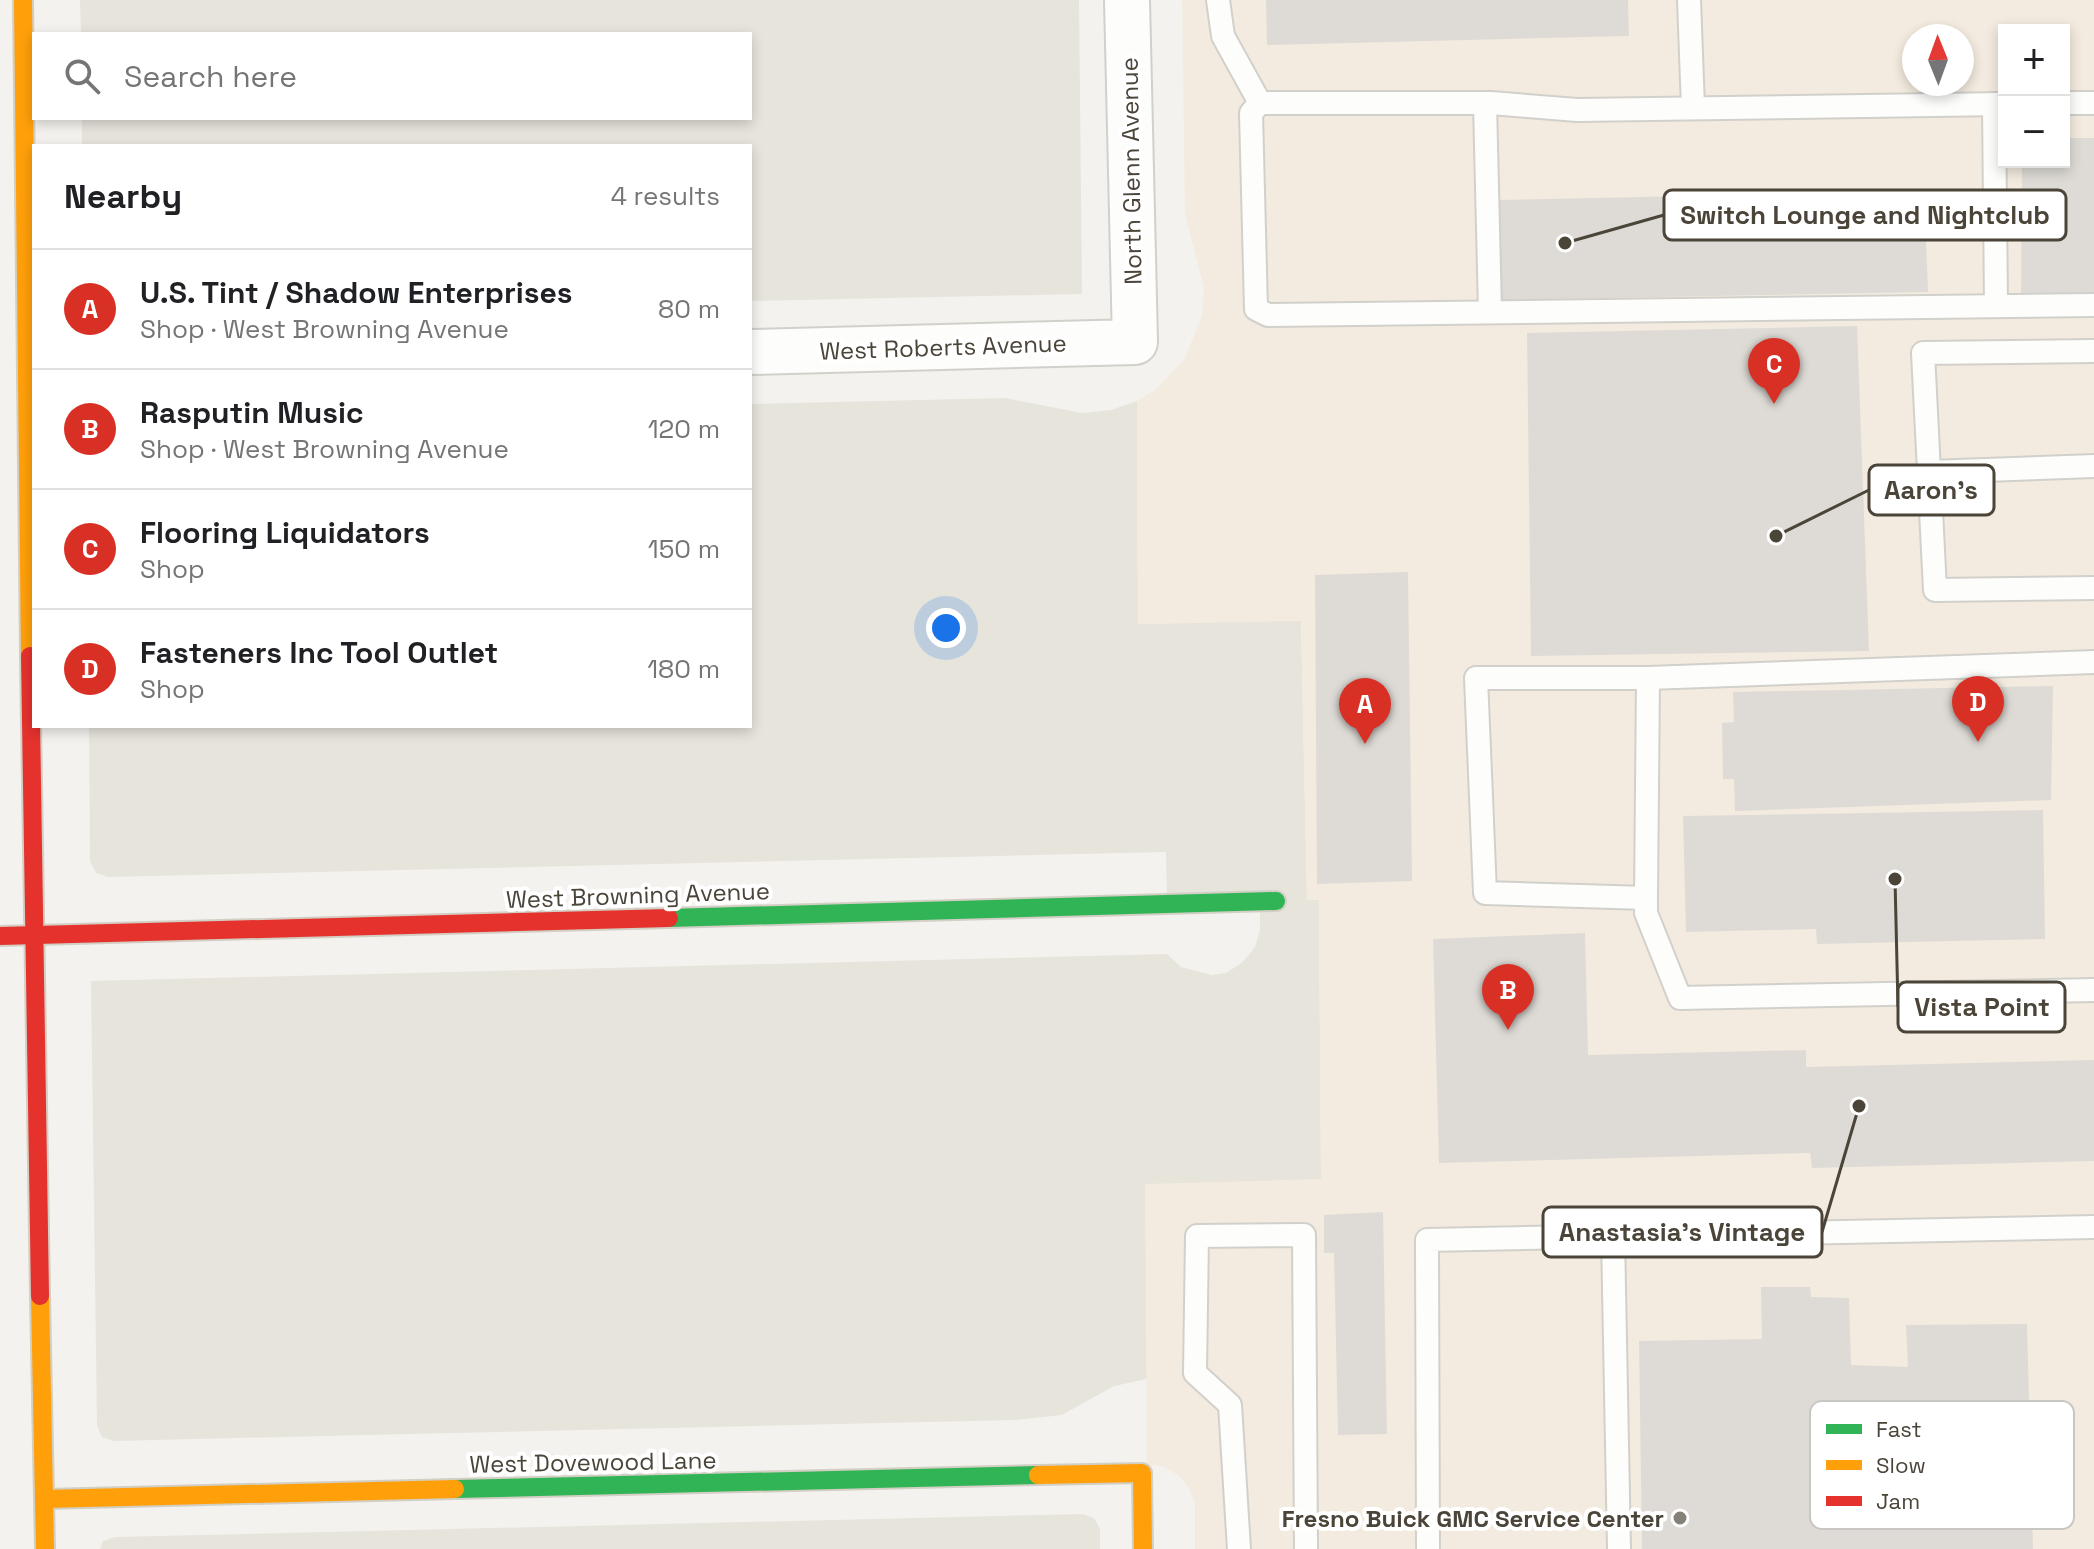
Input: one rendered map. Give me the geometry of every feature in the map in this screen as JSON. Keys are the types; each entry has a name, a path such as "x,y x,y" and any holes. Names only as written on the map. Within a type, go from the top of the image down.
{"street":[{"path":"23,0 30,372 33,935 45,1549"},
{"name":"North Glenn Avenue","path":"1127,0 1135,342"},
{"name":"West Roberts Avenue","path":"752,352 1135,342"},
{"name":"West Browning Avenue","path":"0,936 1276,901"},
{"name":"West Dovewood Lane","path":"45,1499 1142,1473 1143,1549"}],"lane":[{"path":"1218,0 1223,36 1260,103"},
{"path":"1689,0 1693,108"},
{"path":"1998,104 1577,110 1485,103 1260,103 1251,113 1256,309 1268,315 2094,305"},
{"path":"1485,103 1490,312"},
{"path":"2070,103 2094,103"},
{"path":"1996,306 1998,168"},
{"path":"2094,351 1923,353 1935,590 2094,588"},
{"path":"1929,472 2094,466"},
{"path":"1646,898 1485,893 1476,678 1648,678 2094,662"},
{"path":"1648,678 1646,913 1680,998 2094,990"},
{"path":"1428,1549 1427,1240 2094,1227"},
{"path":"1239,1549 1230,1405 1195,1373 1197,1236 1304,1235 1306,1549"},
{"path":"1613,1236 1619,1549"}],"shaded area":[{"path":"80,0 1079,0 1082,294 752,301 752,144 82,144 82,120 752,120 752,32 81,32"},
{"path":"1182,0 2094,0 2094,1549 1195,1549 1195,1504 1189,1488 1178,1475 1164,1467 1147,1464 1145,1184 1321,1179 1319,900 1307,900 1301,621 1138,624 1137,401 1155,390 1184,360 1202,316 1204,288 1185,214"},
{"path":"1005,398 1082,413 1111,410 1137,401 1138,624 1301,620 1307,900 1319,900 1321,1180 1147,1379 1114,1386 1062,1415 1016,1420 114,1441 102,1437 97,1426 91,981 1167,954 1181,967 1212,975 1226,973 1243,962 1255,947 1260,930 1260,902 1167,903 1166,852 108,877 96,873 90,861 89,728 752,728 752,404"},
{"path":"1083,1514 1094,1518 1100,1529 1100,1549 100,1549 103,1541 115,1537"}],"building":[{"path":"1266,0 1628,0 1629,36 1267,45"},
{"path":"2070,138 2094,138 2094,299 2021,301 2022,168 2070,168"},
{"path":"1924,191 1928,292 1500,300 1497,200"},
{"path":"1857,326 1869,651 1531,656 1527,333"},
{"path":"1408,572 1412,881 1317,884 1315,575"},
{"path":"2053,686 2051,800 1735,811 1734,779 1723,779 1722,723 1734,722 1733,692"},
{"path":"2043,810 2045,939 1817,944 1816,929 1686,932 1683,816"},
{"path":"1585,933 1588,1055 1806,1050 1806,1067 2094,1060 2094,1161 1812,1168 1810,1153 1439,1163 1433,939"},
{"path":"1383,1212 1387,1434 1338,1435 1334,1253 1324,1253 1324,1215"},
{"path":"1761,1287 1810,1287 1811,1297 1849,1298 1851,1365 1908,1367 1906,1325 2027,1324 2029,1401 1810,1401 1810,1529 2032,1529 2033,1549 1642,1549 1639,1341 1762,1339"}],"traffic: fast":[{"path":"669,918 1276,901"},
{"path":"455,1489 1038,1475"}],"traffic: slow":[{"path":"23,0 30,656"},
{"path":"40,1296 45,1549"},
{"path":"1038,1475 1142,1473 1143,1549"},
{"path":"45,1499 455,1489"}],"traffic: jam":[{"path":"30,656 40,1296"},
{"path":"0,936 669,918"}],"place":[{"name":"Switch Lounge and Nightclub","path":"1565,243"},
{"name":"Flooring Liquidators","path":"1774,404"},
{"name":"Aaron's","path":"1776,536"},
{"name":"Fasteners Inc Tool Outlet","path":"1978,742"},
{"name":"U.S. Tint / Shadow Enterprises","path":"1365,744"},
{"name":"Vista Point","path":"1895,879"},
{"name":"Rasputin Music","path":"1508,1030"},
{"name":"Anastasia's Vintage","path":"1859,1106"},
{"name":"Fresno Buick GMC Service Center","path":"1680,1518"}]}
